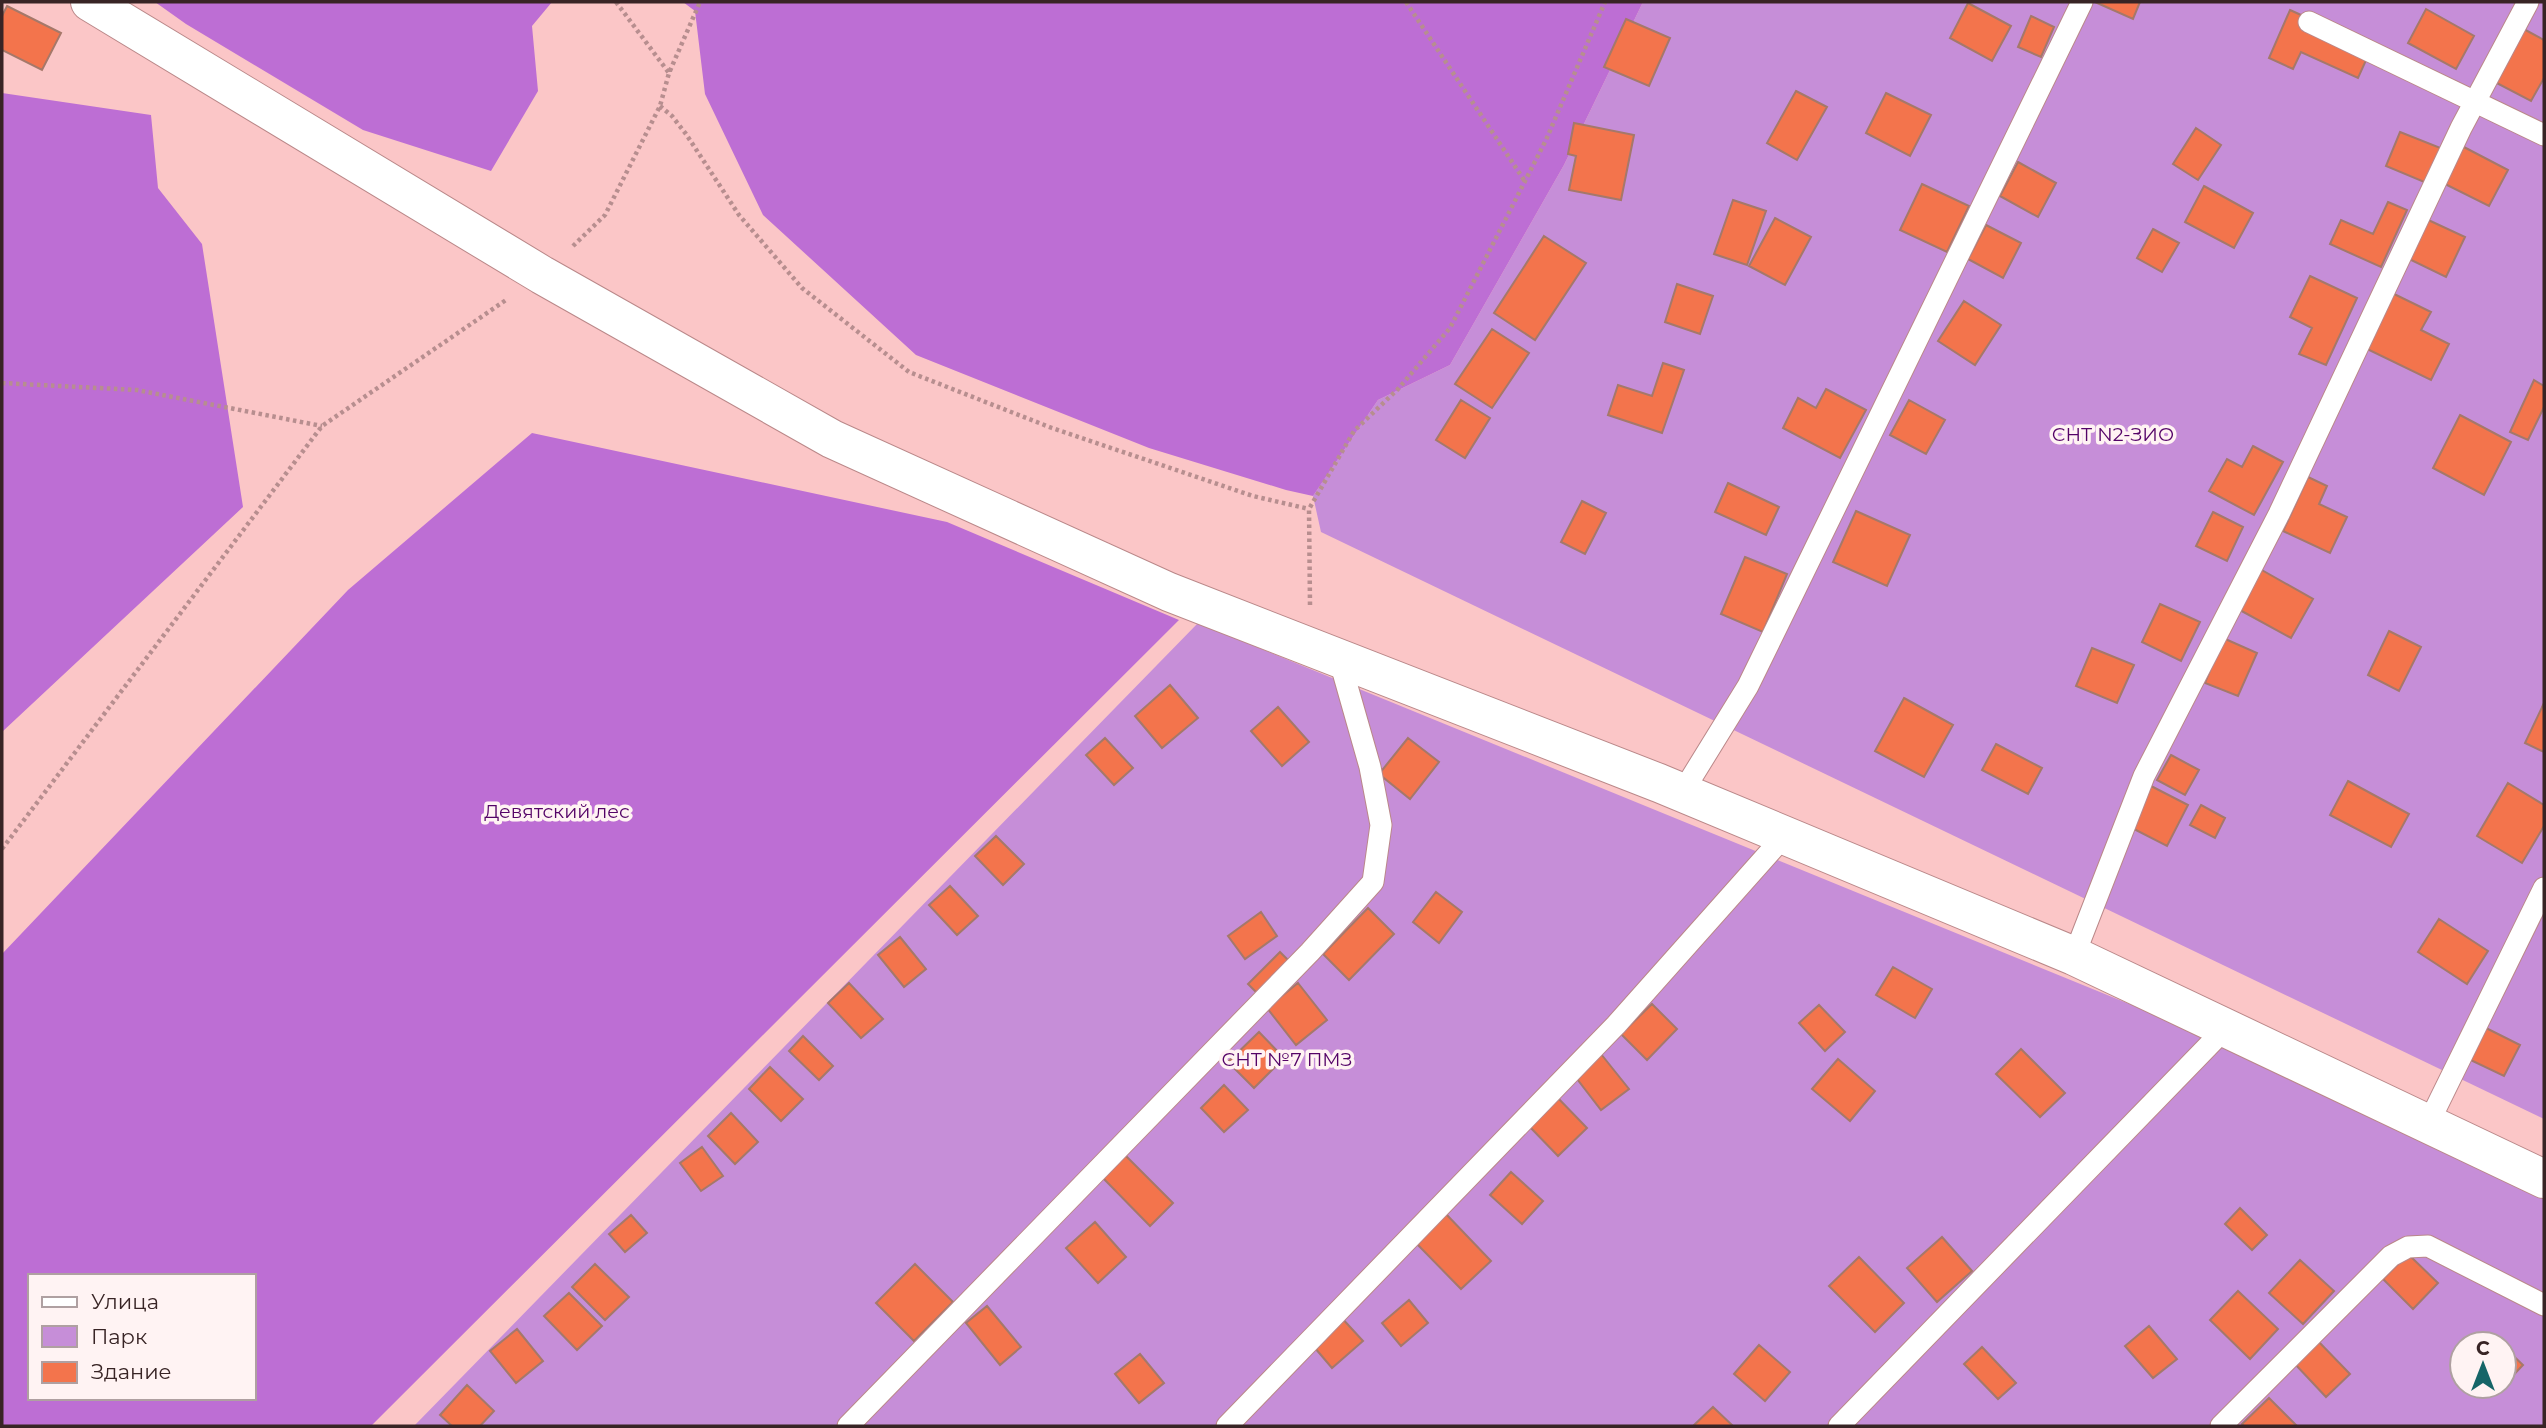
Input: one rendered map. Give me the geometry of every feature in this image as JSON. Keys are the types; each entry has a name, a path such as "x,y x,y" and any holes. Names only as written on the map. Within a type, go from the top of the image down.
{"street":[{"path":"90,2 542,275 832,439 1169,592 1786,834 2074,956 2544,1179"}],"lane":[{"path":"1682,793 1748,686 2082,2"},
{"path":"2074,956 2144,776 2279,514 2475,102 2528,2"},
{"path":"2309,22 2544,135"},
{"path":"848,1426 1310,952 1373,881 1381,825 1370,767 1343,672 1334,655"},
{"path":"1227,1426 1615,1026 1786,834"},
{"path":"2428,1124 2544,888"},
{"path":"1839,1426 2215,1039"},
{"path":"2221,1426 2390,1256 2409,1247 2428,1246 2544,1304"}],"path":[{"path":"616,2 670,73"},
{"path":"2,849 322,426 542,275 605,215 660,106 670,73 700,2"},
{"path":"1406,2 1525,181"},
{"path":"1291,638 1312,602 1309,509 1354,431 1398,389 1450,328 1546,140 1605,2"},
{"path":"660,106 686,134 739,215 802,288 909,372 1052,428 1253,496 1309,509"},
{"path":"2,383 137,390 322,426"}],"green space":[{"path":"155,2 552,2 532,26 538,91 491,171 363,130 186,24"},
{"path":"683,2 1643,2 1564,165 1450,365 1378,400 1313,496 1149,448 916,355 763,215 705,94 695,11"},
{"name":"СНТ N2-ЗИО","path":"1643,2 2544,2 2544,1119 1321,532 1313,496 1378,400 1450,365 1564,165"},
{"path":"2,93 151,115 158,188 202,244 243,507 2,732"},
{"name":"Девятский лес","path":"532,433 947,522 1179,620 371,1426 2,1426 2,954 348,590"},
{"name":"СНТ №7 ПМЗ","path":"1198,623 2215,1039 2544,1187 2544,1426 414,1426"}],"building":[{"path":"2095,2 2140,2 2133,19"},
{"path":"1968,3 2011,26 1992,61 1950,38"},
{"path":"7,6 61,33 42,70 2,50 2,16"},
{"path":"2426,9 2474,36 2456,69 2408,43"},
{"path":"2290,10 2372,47 2358,78 2301,52 2293,69 2269,58"},
{"path":"2031,16 2054,27 2041,57 2018,47"},
{"path":"1626,19 1670,38 1649,86 1604,67"},
{"path":"2520,27 2544,40 2544,78 2531,101 2491,80"},
{"path":"1796,91 1827,107 1797,160 1767,143"},
{"path":"1886,93 1931,115 1910,156 1866,133"},
{"path":"1574,123 1634,135 1621,200 1569,190 1576,156 1568,154"},
{"path":"2196,128 2221,145 2198,180 2173,164"},
{"path":"2400,132 2443,149 2429,184 2386,166"},
{"path":"2460,145 2508,170 2489,206 2441,182"},
{"path":"2018,162 2056,183 2038,217 2000,196"},
{"path":"1922,184 1969,206 1947,252 1900,230"},
{"path":"2204,186 2253,213 2234,248 2185,222"},
{"path":"1733,200 1766,211 1747,265 1714,254"},
{"path":"2388,202 2407,210 2381,267 2330,244 2341,220 2373,234"},
{"path":"1775,218 1811,237 1785,285 1749,266"},
{"path":"2424,218 2465,237 2446,277 2405,257"},
{"path":"1986,225 2021,243 2003,278 1968,259"},
{"path":"2153,229 2179,243 2162,272 2137,258"},
{"path":"1544,236 1586,263 1535,340 1494,313"},
{"path":"2310,276 2357,298 2326,365 2299,354 2312,328 2290,317"},
{"path":"1677,284 1713,296 1700,334 1665,322"},
{"path":"2390,292 2431,312 2421,330 2449,344 2431,380 2363,347"},
{"path":"1964,301 2001,325 1975,365 1938,341"},
{"path":"1492,329 1529,353 1492,408 1455,384"},
{"path":"1663,363 1684,370 1662,433 1608,415 1618,385 1652,396"},
{"path":"2534,380 2544,386 2544,407 2528,440 2510,432"},
{"path":"1826,389 1866,410 1840,458 1783,428 1798,398 1816,408"},
{"path":"1461,400 1490,418 1465,458 1436,440"},
{"path":"1909,400 1945,420 1926,454 1890,435"},
{"path":"2460,415 2511,442 2484,495 2433,468"},
{"path":"2253,446 2283,462 2254,515 2209,491 2227,459 2242,467"},
{"path":"2308,477 2327,486 2319,504 2347,517 2330,553 2283,531"},
{"path":"1728,483 1779,507 1766,535 1715,512"},
{"path":"1582,501 1606,513 1585,554 1561,542"},
{"path":"1856,511 1910,535 1887,586 1833,562"},
{"path":"2213,512 2243,527 2227,561 2196,546"},
{"path":"1745,557 1787,574 1763,632 1721,614"},
{"path":"2260,569 2313,599 2291,638 2238,609"},
{"path":"2160,604 2200,622 2181,661 2142,642"},
{"path":"2389,631 2421,647 2399,691 2368,675"},
{"path":"2223,638 2257,653 2238,696 2205,683"},
{"path":"2092,648 2134,665 2117,703 2076,686"},
{"path":"1170,685 1198,718 1162,748 1135,716"},
{"path":"1904,698 1953,725 1924,777 1875,751"},
{"path":"2544,703 2544,752 2525,743"},
{"path":"1278,707 1309,742 1282,766 1251,731"},
{"path":"1105,738 1133,768 1114,785 1086,755"},
{"path":"1408,738 1439,762 1410,799 1379,774"},
{"path":"1996,744 2042,768 2028,794 1982,770"},
{"path":"2171,755 2199,770 2185,795 2157,780"},
{"path":"2348,781 2409,814 2391,847 2330,815"},
{"path":"2508,783 2544,805 2544,826 2522,863 2477,836"},
{"path":"2151,786 2188,805 2167,846 2130,827"},
{"path":"2201,805 2225,818 2215,838 2190,825"},
{"path":"996,836 1024,864 1003,885 975,856"},
{"path":"950,886 978,916 957,935 929,905"},
{"path":"1436,892 1462,912 1439,943 1413,922"},
{"path":"1368,908 1394,934 1349,980 1323,954"},
{"path":"1261,912 1277,936 1245,959 1228,936"},
{"path":"2439,919 2488,951 2467,984 2418,952"},
{"path":"900,937 926,969 904,987 878,955"},
{"path":"1280,952 1297,969 1265,1001 1248,984"},
{"path":"1893,967 1932,989 1915,1018 1876,995"},
{"path":"849,983 883,1019 861,1038 828,1003"},
{"path":"1298,983 1327,1020 1296,1045 1267,1008"},
{"path":"1652,1004 1677,1029 1647,1060 1621,1034"},
{"path":"1819,1005 1845,1032 1825,1051 1799,1023"},
{"path":"2474,1022 2520,1045 2504,1076 2458,1054"},
{"path":"1259,1032 1284,1058 1254,1088 1228,1062"},
{"path":"803,1036 833,1066 819,1080 789,1051"},
{"path":"2021,1049 2065,1093 2040,1117 1996,1074"},
{"path":"1601,1054 1629,1089 1601,1110 1574,1075"},
{"path":"1838,1059 1875,1091 1850,1121 1812,1089"},
{"path":"770,1067 803,1099 781,1121 749,1089"},
{"path":"1224,1085 1248,1110 1224,1132 1201,1108"},
{"path":"1556,1096 1587,1128 1558,1156 1527,1124"},
{"path":"731,1113 758,1142 735,1164 708,1136"},
{"path":"702,1147 723,1176 701,1191 680,1163"},
{"path":"1124,1154 1173,1203 1150,1226 1101,1176"},
{"path":"1511,1172 1543,1201 1522,1224 1490,1195"},
{"path":"2240,1208 2267,1235 2252,1250 2225,1224"},
{"path":"1446,1214 1491,1261 1461,1289 1416,1243"},
{"path":"631,1215 647,1233 625,1252 609,1234"},
{"path":"1095,1222 1126,1257 1098,1283 1066,1248"},
{"path":"1942,1237 1972,1271 1937,1302 1907,1268"},
{"path":"2408,1254 2438,1283 2413,1309 2383,1279"},
{"path":"1859,1257 1904,1303 1875,1332 1829,1286"},
{"path":"2300,1260 2334,1291 2303,1324 2269,1293"},
{"path":"595,1264 629,1297 605,1320 572,1287"},
{"path":"915,1264 953,1302 914,1341 876,1303"},
{"path":"2238,1291 2278,1329 2250,1359 2210,1320"},
{"path":"569,1293 602,1326 577,1350 544,1316"},
{"path":"1409,1300 1428,1323 1401,1346 1382,1323"},
{"path":"987,1306 1021,1347 1000,1365 966,1323"},
{"path":"1339,1315 1363,1341 1332,1368 1309,1341"},
{"path":"2149,1326 2177,1359 2153,1378 2125,1346"},
{"path":"517,1329 543,1361 516,1383 490,1351"},
{"path":"2317,1340 2350,1374 2326,1397 2294,1363"},
{"path":"1759,1345 1790,1372 1765,1401 1734,1374"},
{"path":"1982,1347 2016,1383 1998,1399 1964,1364"},
{"path":"1140,1354 1164,1383 1139,1403 1115,1374"},
{"path":"467,1385 494,1411 480,1426 452,1426 440,1415"},
{"path":"2269,1398 2297,1426 2242,1424"},
{"path":"1713,1407 1733,1426 1693,1426"}]}
